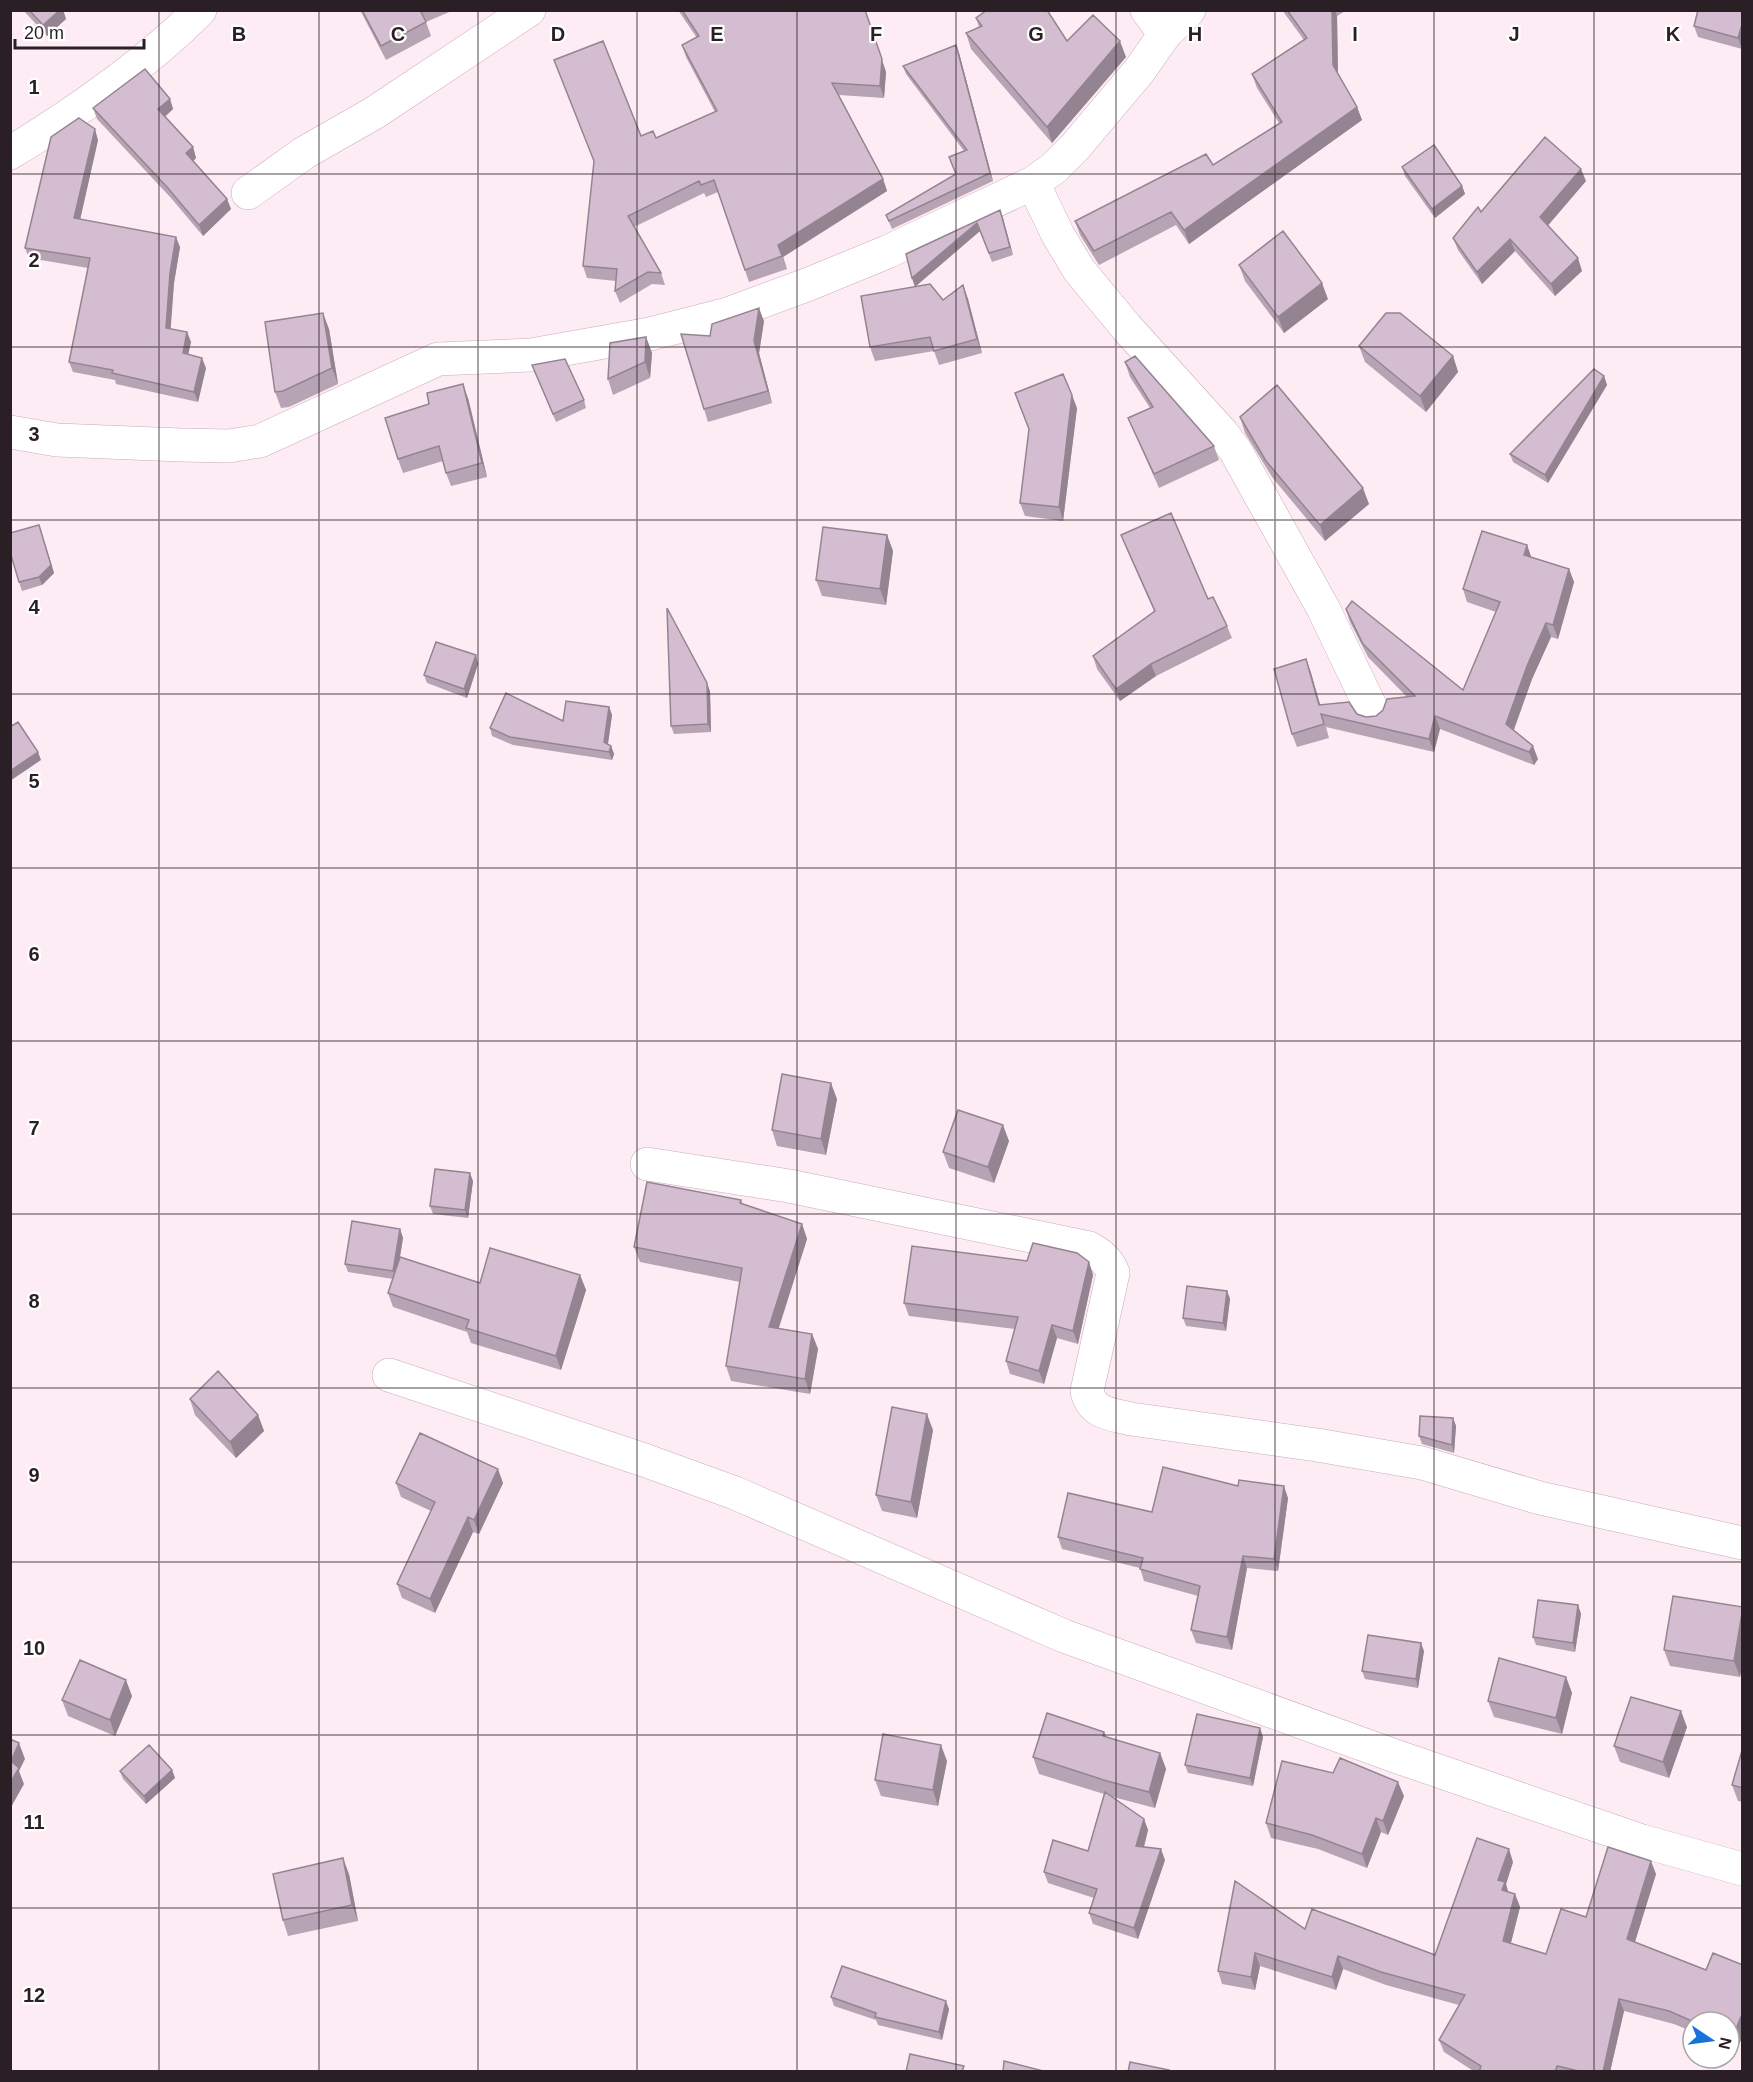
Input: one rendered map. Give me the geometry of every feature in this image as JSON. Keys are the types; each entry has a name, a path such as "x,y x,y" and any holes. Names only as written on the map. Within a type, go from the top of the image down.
{"street":[{"path":"10,153 62,121 162,47 200,10"},
{"path":"248,193 304,153 374,113 529,10"},
{"path":"10,432 57,440 181,446 229,446 260,441 438,359 531,355 650,334 728,314 887,252 1033,183 1075,147 1139,71 1156,22 1189,10"},
{"path":"1033,183 1058,235 1079,270 1235,450 1323,608 1373,712"},
{"path":"647,1164 789,1186 1089,1248 1102,1255 1110,1264 1113,1273 1087,1391 1089,1401 1095,1408 1107,1413 1131,1419 1317,1445 1422,1463 1540,1498 1743,1543"},
{"path":"389,1375 644,1460 735,1493 1064,1636 1395,1756 1642,1841 1743,1869"}],"building":[{"path":"29,10 60,10 43,25"},
{"path":"362,10 420,10 426,22 381,46"},
{"path":"682,10 865,10 882,59 880,86 832,83 883,179 778,245 782,256 745,270 714,180 701,185 699,181 628,216 661,273 648,272 615,291 617,269 583,266 594,161 554,60 603,41 641,136 653,131 656,138 717,111 682,45 699,36"},
{"path":"987,10 1047,10 1067,41 1093,15 1120,41 1047,127 966,33 982,26 976,18"},
{"path":"1287,10 1332,10 1333,65 1357,107 1184,230 1171,212 1094,251 1075,221 1206,154 1213,165 1282,122 1252,74 1307,38"},
{"path":"1698,10 1743,10 1743,21 1738,38 1694,26"},
{"path":"956,45 990,173 889,221 886,215 956,174 949,157 967,150 903,66"},
{"path":"145,69 170,99 158,109 193,147 186,153 227,199 199,225 93,108"},
{"path":"79,118 95,129 74,218 176,237 170,273 166,328 187,332 183,353 202,358 194,392 112,373 113,370 69,362 90,258 25,248 51,137"},
{"path":"1545,137 1581,169 1540,217 1578,258 1551,284 1510,239 1477,272 1453,238 1478,207 1481,212"},
{"path":"1434,145 1462,186 1432,209 1402,167"},
{"path":"1000,210 1010,247 989,253 977,223 912,278 906,254"},
{"path":"1283,231 1322,283 1278,317 1239,265"},
{"path":"930,284 943,300 963,285 977,339 934,351 930,337 870,347 861,296"},
{"path":"759,308 754,341 768,391 704,409 681,334 710,336 712,324"},
{"path":"323,313 332,368 283,391 275,392 265,322"},
{"path":"1386,313 1400,313 1453,356 1420,396 1359,346"},
{"path":"646,337 645,362 608,379 610,343"},
{"path":"1135,356 1214,446 1154,474 1128,418 1153,407 1125,362"},
{"path":"565,359 584,400 553,414 532,365"},
{"path":"1594,369 1604,376 1545,475 1510,454"},
{"path":"1063,374 1072,395 1059,507 1020,503 1029,429 1015,393"},
{"path":"463,384 482,463 446,473 439,446 398,459 385,418 429,404 427,393"},
{"path":"1277,385 1363,488 1320,525 1266,461 1240,417"},
{"path":"1171,513 1208,599 1213,597 1227,626 1151,664 1116,689 1093,656 1155,611 1121,535"},
{"path":"39,525 51,565 39,577 19,582 10,552 10,533"},
{"path":"823,527 887,535 880,589 816,580"},
{"path":"1482,531 1527,545 1524,555 1569,569 1553,625 1546,623 1527,666 1506,724 1533,746 1529,752 1435,716 1429,739 1321,714 1324,724 1292,734 1274,669 1306,659 1319,705 1349,702 1357,714 1366,717 1376,716 1383,710 1387,699 1415,696 1363,644 1346,609 1352,601 1463,690 1500,602 1463,589"},
{"path":"667,608 707,683 708,724 671,726"},
{"path":"436,642 476,655 464,689 424,675"},
{"path":"506,693 563,721 566,701 609,707 604,742 611,746 609,752 510,737 490,728"},
{"path":"18,722 38,752 10,771 10,727"},
{"path":"782,1074 831,1083 821,1139 772,1130"},
{"path":"958,1110 1003,1125 988,1167 943,1152"},
{"path":"435,1169 470,1173 465,1210 430,1206"},
{"path":"647,1182 741,1200 740,1203 802,1224 769,1327 812,1334 805,1379 726,1366 742,1268 634,1247"},
{"path":"352,1221 400,1229 393,1271 345,1264"},
{"path":"1033,1243 1077,1253 1089,1262 1073,1331 1052,1325 1039,1371 1006,1361 1018,1317 904,1303 912,1246 1027,1261"},
{"path":"490,1248 580,1275 556,1356 466,1328 469,1320 388,1293 400,1257 480,1283"},
{"path":"1187,1286 1227,1291 1223,1323 1183,1318"},
{"path":"218,1371 258,1415 230,1442 190,1399"},
{"path":"892,1407 927,1414 911,1502 876,1495"},
{"path":"1420,1416 1453,1418 1452,1445 1419,1436"},
{"path":"420,1433 498,1469 474,1520 468,1517 430,1599 397,1584 435,1502 396,1483"},
{"path":"1163,1467 1238,1486 1239,1480 1284,1486 1274,1559 1243,1556 1227,1637 1191,1630 1200,1586 1140,1569 1143,1558 1058,1537 1068,1493 1152,1512"},
{"path":"1673,1596 1743,1607 1734,1661 1664,1650"},
{"path":"1538,1600 1578,1605 1573,1643 1533,1637"},
{"path":"1368,1635 1421,1643 1416,1679 1362,1671"},
{"path":"1499,1658 1566,1677 1556,1718 1488,1701"},
{"path":"80,1660 126,1680 110,1720 62,1700"},
{"path":"1631,1697 1681,1711 1663,1762 1614,1746"},
{"path":"1047,1713 1104,1732 1103,1736 1160,1753 1149,1792 1033,1757"},
{"path":"1197,1714 1260,1728 1250,1778 1185,1765"},
{"path":"883,1734 941,1745 933,1790 875,1780"},
{"path":"10,1739 19,1743 11,1761 19,1768 10,1783"},
{"path":"149,1745 172,1770 144,1796 120,1771"},
{"path":"1743,1747 1743,1788 1732,1785"},
{"path":"1340,1758 1398,1782 1383,1821 1376,1818 1362,1854 1312,1835 1266,1823 1282,1761 1333,1773"},
{"path":"1105,1792 1144,1819 1136,1846 1161,1849 1134,1928 1089,1913 1097,1889 1044,1872 1053,1840 1088,1851"},
{"path":"1477,1838 1509,1849 1498,1880 1505,1882 1502,1890 1515,1894 1503,1941 1546,1954 1561,1909 1586,1917 1608,1847 1651,1861 1627,1939 1706,1970 1713,1953 1743,1965 1743,2012 1741,2017 1741,2010 1681,2010 1681,2016 1669,2011 1619,1999 1603,2072 1583,2072 1557,2066 1555,2072 1479,2072 1481,2066 1439,2040 1465,1995 1381,1972 1338,1956 1332,1977 1255,1953 1251,1977 1218,1971 1235,1881 1305,1929 1312,1909 1435,1955"},
{"path":"343,1858 352,1905 283,1920 273,1874"},
{"path":"842,1966 946,2001 939,2032 875,2017 876,2013 831,1997"},
{"path":"910,2054 964,2066 962,2072 906,2072"},
{"path":"1004,2061 1047,2072 1003,2072"},
{"path":"1130,2062 1169,2070 1168,2072 1128,2072"}]}
